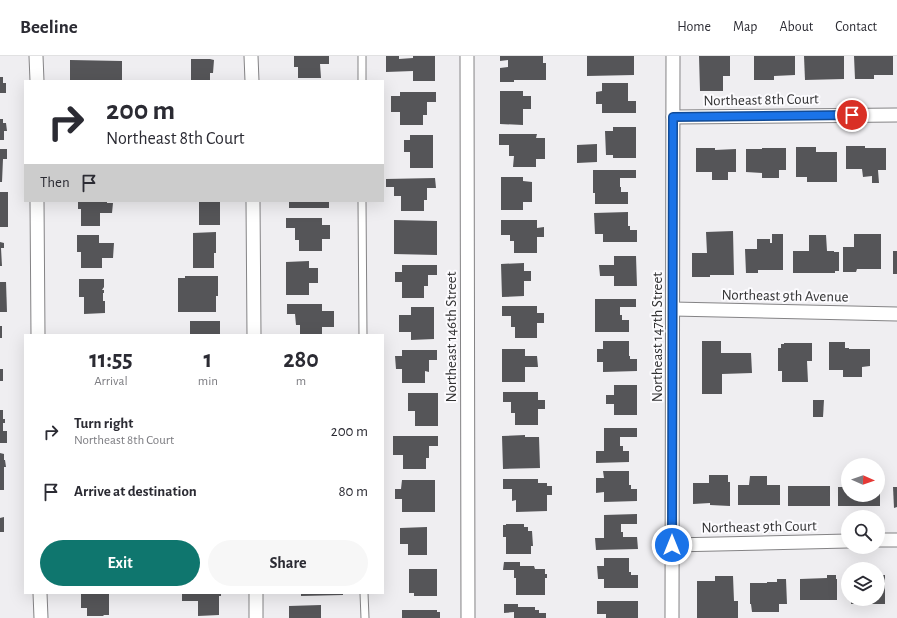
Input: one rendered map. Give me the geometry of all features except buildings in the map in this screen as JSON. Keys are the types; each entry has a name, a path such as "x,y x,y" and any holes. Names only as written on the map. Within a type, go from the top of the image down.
{"street":[{"path":"36,56 37,80"},
{"path":"252,56 252,80"},
{"name":"Northeast 146th Street","path":"467,56 468,618"},
{"name":"Northeast 147th Street","path":"672,618 673,56"},
{"name":"Northeast 8th Court","path":"673,117 897,115"},
{"path":"38,202 38,334"},
{"path":"253,202 254,334"},
{"name":"Northeast 9th Avenue","path":"673,309 897,314"},
{"path":"885,540 897,540"},
{"name":"Northeast 9th Court","path":"672,545 841,541"},
{"path":"40,594 40,618"},
{"path":"256,594 256,618"}],"lane":[{"path":"362,56 362,80"},
{"path":"362,202 363,334"},
{"path":"364,594 365,618"}],"route":[{"path":"672,545 673,117 852,115"}]}
